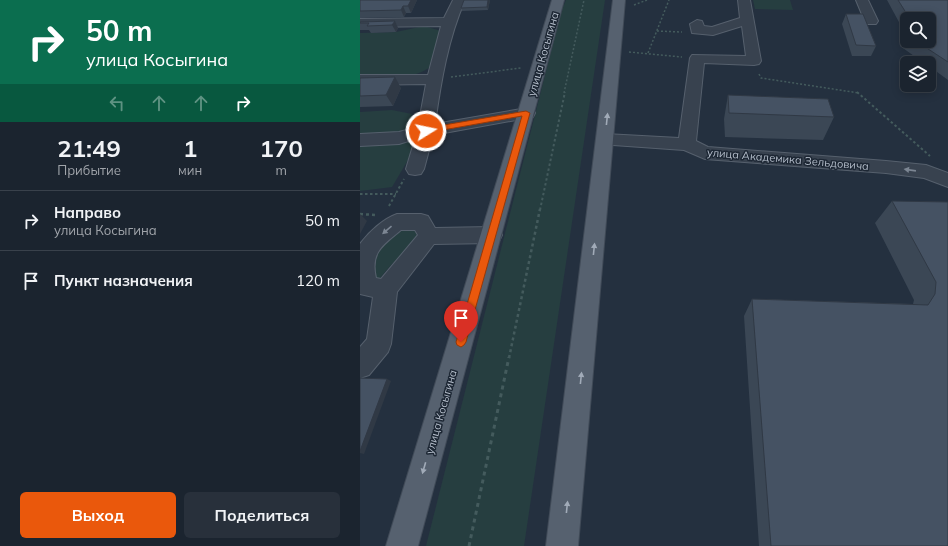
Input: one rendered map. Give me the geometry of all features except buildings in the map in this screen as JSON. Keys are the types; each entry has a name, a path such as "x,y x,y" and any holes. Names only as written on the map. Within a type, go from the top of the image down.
{"main road":[{"name":"улица Косыгина","path":"402,546 558,0"},
{"path":"562,546 605,140 627,3"}],"street":[{"path":"415,169 426,131 434,79 449,22 459,0"},
{"path":"687,144 697,58 757,61 747,20 744,0"},
{"path":"862,0 871,21"},
{"path":"697,27 713,31 747,20"},
{"path":"360,23 449,22"},
{"path":"360,80 434,79"},
{"path":"360,140 399,138 426,131 526,113"},
{"name":"улица Академика Зельдовича","path":"605,140 687,144 705,153 886,167 926,172 948,180"},
{"path":"386,289 367,287 363,263 372,243 396,222 421,222 429,236"},
{"path":"429,236 492,235"},
{"path":"360,366 378,344 386,289 429,236"}],"path":[{"path":"469,546 584,0"},
{"path":"627,3 647,0"},
{"path":"648,54 669,0"},
{"path":"657,31 692,33 697,27"},
{"path":"629,52 697,58"},
{"path":"757,61 761,78 858,92 906,136 936,160"},
{"path":"434,79 522,68"},
{"path":"388,210 403,180 415,169"},
{"path":"360,194 396,194"}],"green space":[{"path":"566,0 605,0 524,546 426,546 561,12"},
{"path":"753,0 790,0 793,10 755,9"},
{"path":"424,26 448,33 446,53 432,65 420,73 410,76 388,77 360,75 360,33 396,32"},
{"path":"392,110 412,114 409,141 417,157 408,160 392,187 360,191 360,112"},
{"path":"409,226 420,233 411,245 380,278 372,279 372,264 390,231"}],"route":[{"path":"426,131 526,113 461,342"}]}
